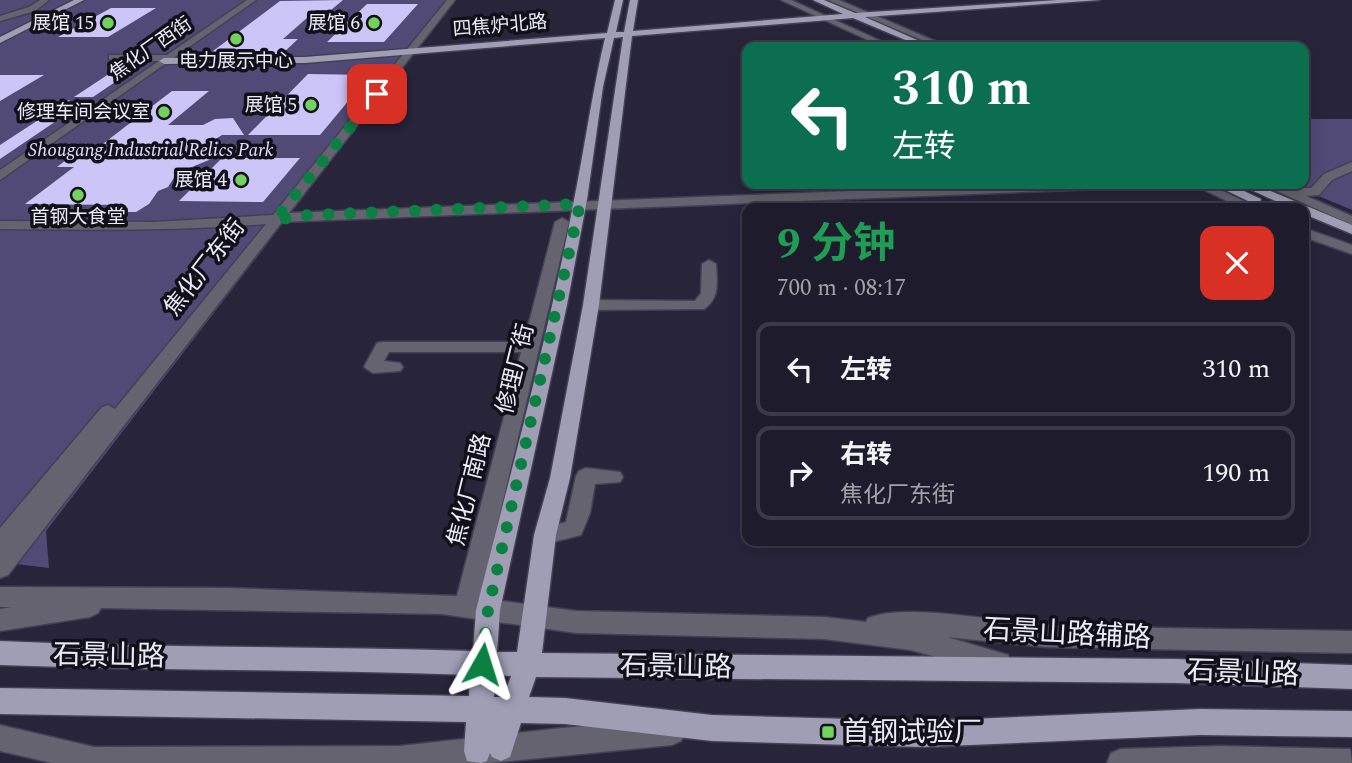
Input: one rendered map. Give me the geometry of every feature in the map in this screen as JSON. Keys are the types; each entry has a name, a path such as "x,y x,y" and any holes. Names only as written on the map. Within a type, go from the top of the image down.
{"main road":[{"path":"0,31 64,0"},
{"path":"0,40 80,0"},
{"name":"修理厂街","path":"545,535 560,478 591,306 620,87 622,32 619,0"},
{"name":"修理厂街","path":"489,750 479,709 482,664 477,608 580,204 598,87 634,0"},
{"path":"801,0 846,14 916,42"},
{"path":"817,0 900,42"},
{"path":"846,14 1055,0"},
{"path":"846,14 1096,0"},
{"name":"四焦炉北路","path":"622,32 816,13 846,14"},
{"name":"四焦炉北路","path":"168,58 269,62 846,14"},
{"path":"1231,189 1264,203"},
{"path":"1256,189 1289,203"},
{"path":"1309,212 1352,230"},
{"path":"1309,222 1352,240"},
{"path":"489,750 511,710 528,665 545,535"},
{"name":"石景山路","path":"0,653 528,665 1176,671 1352,677"},
{"name":"石景山路","path":"0,701 565,711 712,729 923,734 1200,722 1352,724"}],"street":[{"path":"0,19 32,9 45,0"},
{"name":"焦化厂西街","path":"0,176 252,0"},
{"name":"焦化厂东街","path":"410,50 445,0"},
{"name":"焦化厂东街","path":"0,543 452,0"},
{"path":"785,0 816,13"},
{"path":"832,0 883,42"},
{"path":"846,14 929,42"},
{"path":"112,57 168,58"},
{"path":"1290,194 1315,192 1328,177 1352,166"},
{"path":"0,225 141,226 271,220 308,215 987,189"},
{"path":"1209,189 1240,203"},
{"path":"1278,189 1352,221"},
{"name":"焦化厂东街","path":"0,568 271,220"},
{"name":"焦化厂南路","path":"477,608 483,531 562,222"},
{"path":"1309,234 1352,250"},
{"path":"591,306 698,306 707,301 710,293 709,264"},
{"path":"394,367 373,367 383,347 532,347"},
{"path":"545,535 573,529 580,513 586,476 613,477"},
{"path":"0,597 226,598 442,604 576,622 824,628 911,639 1028,671"},
{"path":"0,620 79,607 226,598"},
{"name":"石景山路辅路","path":"824,628 924,624 1046,636 1352,642"},
{"name":"石景山路","path":"68,763 99,760 400,760 712,729"},
{"path":"0,738 99,760"},
{"path":"400,760 442,763"},
{"path":"1121,763 1221,760 1350,763"}],"green space":[{"name":"Shougang Industrial Relics Park","path":"0,0 455,0 46,531 49,568 0,562"},
{"path":"1309,119 1352,119 1352,210 1302,189 1309,189"}],"building":[{"path":"343,0 331,10 316,10 283,39 298,39 282,54 209,54 280,1"},
{"name":"展馆 6","path":"367,4 418,4 384,42 327,42"},
{"name":"展馆 15","path":"111,8 156,8 108,37 58,37"},
{"path":"124,64 130,72 93,97 74,97"},
{"name":"展馆 5","path":"308,74 370,75 320,135 248,135"},
{"path":"0,75 44,75 0,101"},
{"path":"172,91 209,91 168,125 203,125 215,119 233,118 244,135 222,135 185,158 214,158 177,173 168,187 158,191 149,204 136,212 110,212 119,205 25,204 74,167 57,167 71,156 87,156"},
{"path":"69,100 74,109 0,159 0,145"},
{"name":"展馆 4","path":"222,158 300,158 263,202 179,201"}],"place":[{"name":"展馆 15","path":"108,23"},
{"name":"展馆 6","path":"374,23"},
{"name":"电力展示中心","path":"236,39"},
{"name":"展馆 5","path":"311,105"},
{"name":"修理车间会议室","path":"164,112"},
{"name":"展馆 4","path":"241,180"},
{"name":"首钢大食堂","path":"78,195"},
{"name":"首钢试验厂","path":"828,732"}],"route":[{"path":"377,94 275,220 308,215 580,204 488,610 482,664"}]}
